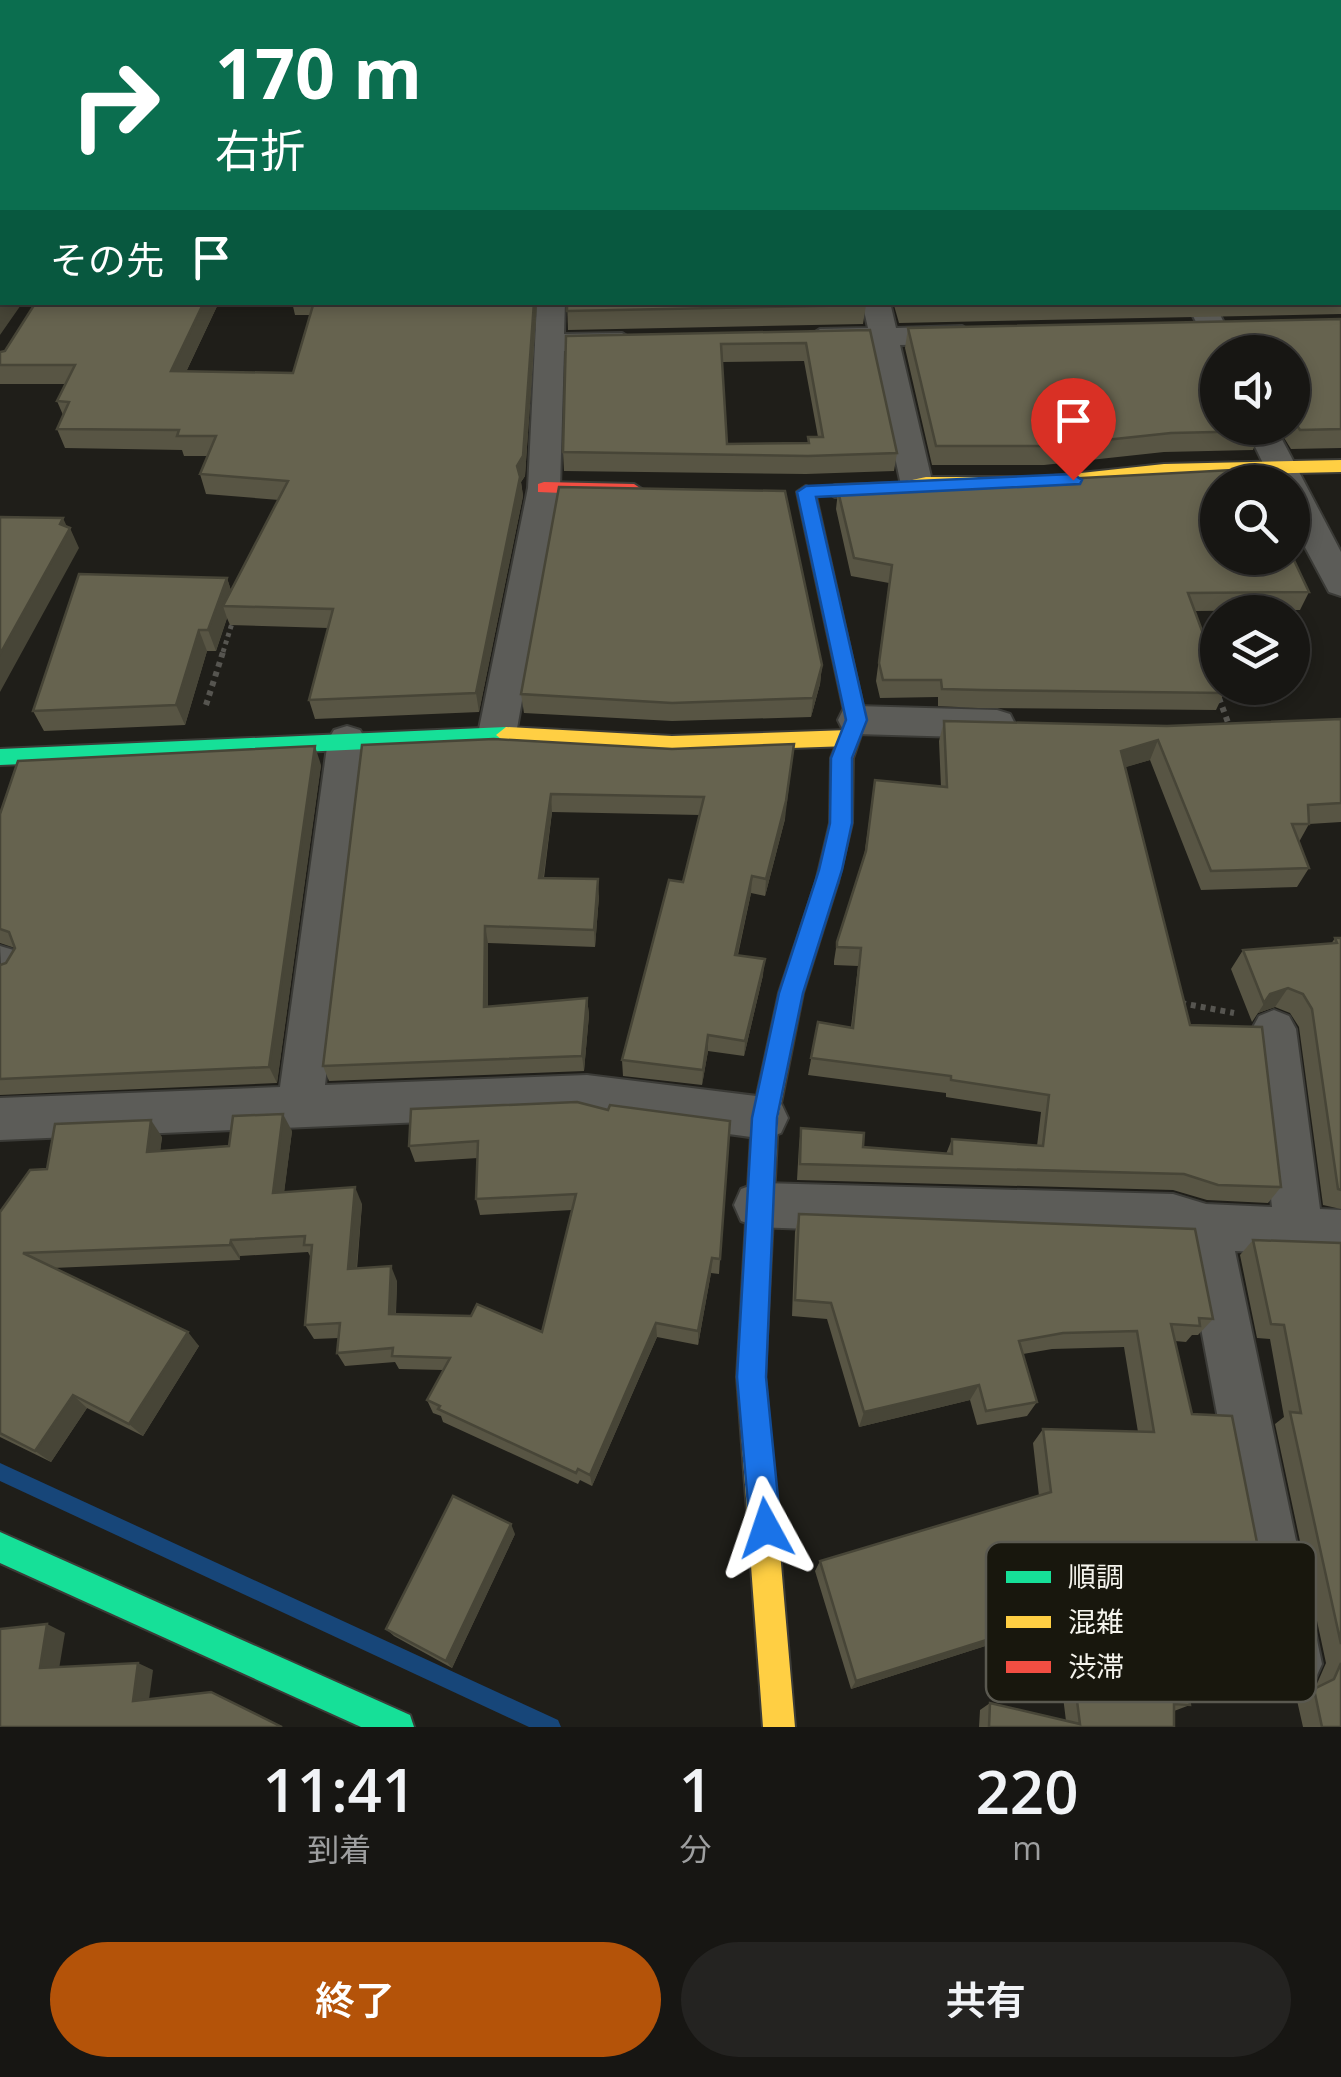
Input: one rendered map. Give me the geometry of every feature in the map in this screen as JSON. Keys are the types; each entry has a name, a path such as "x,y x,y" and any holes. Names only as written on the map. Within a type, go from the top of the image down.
{"street":[{"path":"497,734 544,488 551,305"},
{"path":"877,305 916,485"},
{"path":"1174,330 1249,328"},
{"path":"786,338 1000,334"},
{"path":"550,344 648,341"},
{"path":"1310,474 1341,466"},
{"path":"780,1727 752,1377 764,1118 791,993 831,870 841,823 842,758 852,729 796,492 1044,483 1164,470 1200,473"},
{"path":"544,488 656,490"},
{"path":"1310,524 1341,584"},
{"path":"0,757 497,734 672,744 852,729 1032,725"},
{"path":"300,1107 347,740"},
{"path":"758,1204 1173,1218 1206,1227 1320,1232 1274,1029"},
{"path":"0,1120 586,1096 764,1118"},
{"path":"1206,1227 1269,1542"},
{"path":"0,1547 398,1727"}],"path":[{"path":"192,748 236,608"},
{"path":"1221,705 1231,730"},
{"path":"1164,1003 1182,1004 1176,984"}],"building":[{"path":"34,305 203,305 171,371 293,373 313,305 534,305 523,456 517,466 520,477 476,693 309,700 333,609 223,606 288,481 200,474 216,436 177,436 179,430 57,429 69,402 57,401 75,365 0,365 0,352 5,351"},
{"path":"567,305 866,305 567,311"},
{"path":"1341,319 1341,429 1310,430 1310,335 1200,335 1200,432 1049,446 936,446 908,328"},
{"path":"870,330 897,453 808,456 563,452 566,336","holes":["806,343 823,437 808,437 809,443 727,444 721,344"]},
{"path":"1200,472 1200,575 1301,575 1309,592 1188,593 1200,625 1200,693 942,689 941,680 883,680 879,663 892,565 854,558 838,491"},
{"path":"559,487 785,491 822,665 813,698 672,703 521,694"},
{"path":"0,517 63,518 60,524 70,528 0,654"},
{"path":"79,574 227,578 208,630 199,630 176,705 33,711"},
{"path":"1341,719 1341,803 1308,805 1309,824 1292,824 1309,868 1211,871 1158,740 1121,751 1190,1025 1262,1027 1281,1187 1218,1185 1184,1174 800,1164 801,1128 864,1133 863,1147 952,1154 952,1139 1043,1146 1049,1095 951,1080 951,1076 811,1058 818,1022 853,1028 861,948 837,947 837,942 866,851 875,780 947,787 944,721 1167,726"},
{"path":"494,739 672,749 794,744 786,801 766,879 752,876 735,955 765,959 745,1041 708,1035 703,1070 622,1060 669,880 683,882 704,797 551,794 539,878 598,879 594,930 485,926 484,1007 587,998 582,1056 323,1066 362,745"},
{"path":"315,746 269,1067 0,1079 0,965 6,963 15,948 9,932 0,929 0,814 18,761"},
{"path":"1335,938 1341,938 1341,1190 1312,1009 1303,994 1288,988 1270,994 1264,1003 1243,950 1337,943"},
{"path":"577,1102 608,1110 610,1105 730,1121 720,1259 712,1258 698,1331 656,1323 590,1475 578,1469 576,1473 438,1409 440,1406 427,1400 450,1358 392,1356 393,1348 337,1353 340,1323 305,1325 312,1245 304,1245 305,1236 231,1240 230,1245 23,1253 188,1332 129,1424 73,1395 35,1451 0,1433 0,1212 30,1170 47,1169 55,1124 151,1120 147,1152 229,1146 233,1116 283,1114 273,1193 355,1187 348,1269 391,1266 389,1314 471,1316 477,1304 542,1332 576,1194 476,1199 478,1141 409,1146 411,1109"},
{"path":"799,1214 1195,1229 1213,1319 1199,1318 1200,1326 1171,1324 1192,1414 1232,1416 1257,1542 986,1542 986,1640 856,1681 820,1561 1051,1492 1043,1429 1154,1432 1137,1331 1063,1333 1019,1341 1037,1402 986,1411 979,1385 864,1412 831,1303 795,1300"},
{"path":"1253,1240 1341,1243 1341,1644 1290,1412 1301,1413 1284,1325 1271,1324"},
{"path":"453,1496 511,1524 446,1661 386,1629"},
{"path":"47,1624 40,1668 138,1663 133,1701 211,1692 282,1727 0,1727 0,1629"},
{"path":"1341,1663 1341,1727 1322,1727 1316,1688 1334,1679"},
{"path":"1077,1702 1189,1702 1190,1705 1174,1704 1174,1727 989,1727 990,1703 1080,1724"}],"waterway":[{"path":"0,1472 551,1727"}],"traffic: fast":[{"path":"0,757 506,735"},
{"path":"0,1547 398,1727"}],"traffic: slow":[{"path":"835,491 898,489 926,483 1044,483 1164,470 1341,466"},
{"path":"506,735 672,744 849,738"},
{"path":"779,1727 751,1377 765,1118 791,993 827,882"}],"traffic: jam":[{"path":"544,488 634,490"},
{"path":"806,492 856,720 842,758 841,823 827,882"}],"route":[{"path":"766,1528 752,1377 764,1118 791,993 831,870 841,823 842,758 856,720 806,492 898,489 926,483 1073,480"}]}
